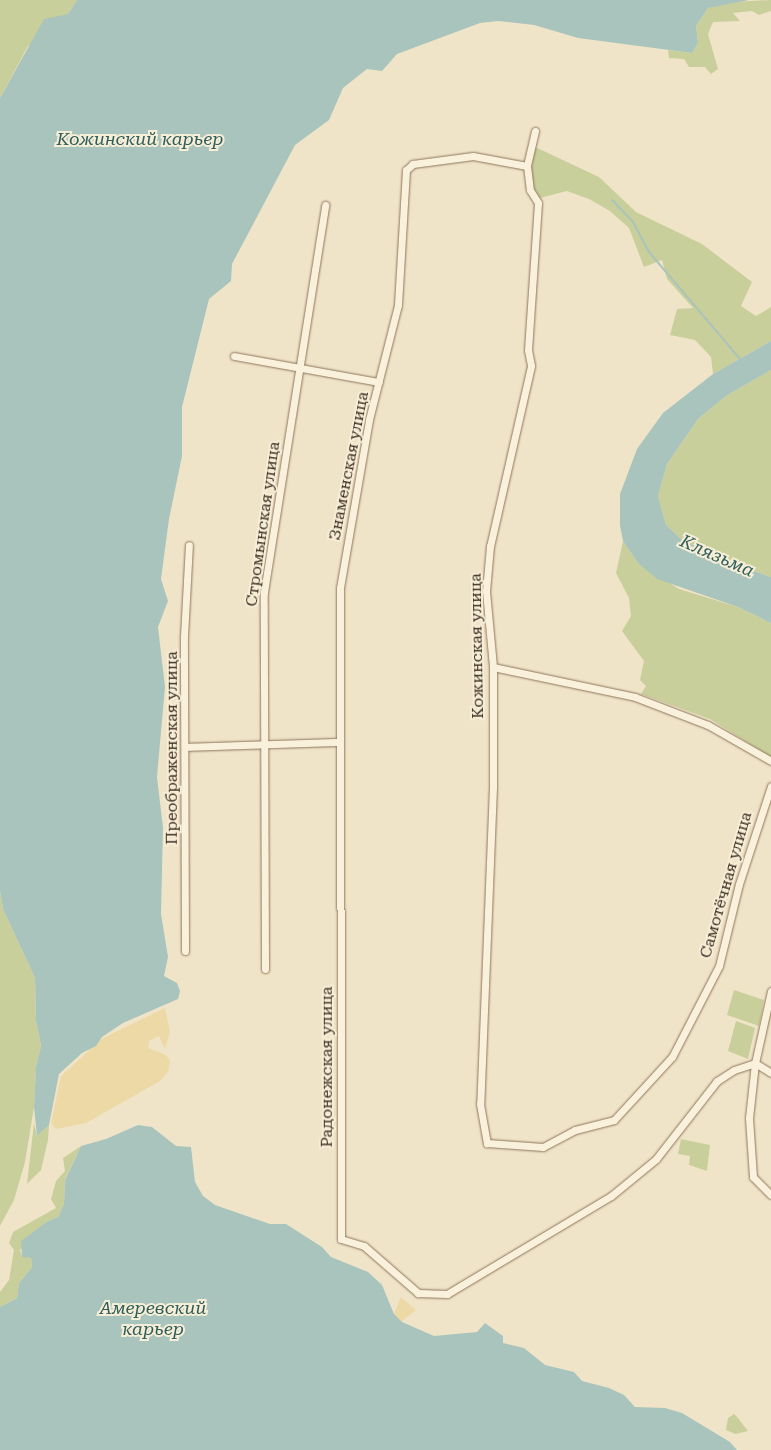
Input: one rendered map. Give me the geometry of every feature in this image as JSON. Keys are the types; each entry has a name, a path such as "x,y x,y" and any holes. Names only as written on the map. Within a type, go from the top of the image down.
{"street":[{"name":"Кожинская улица","path":"484,1138 480,1104 492,787 492,667 486,591 490,546 531,366 528,350 538,203 530,190 527,166 535,131"},
{"name":"Знаменская улица","path":"340,895 340,588 379,382 398,305 408,166 448,158 473,156 527,166"},
{"name":"Стромынская улица","path":"265,970 264,592 325,205"},
{"path":"234,356 379,382"},
{"name":"Преображенская улица","path":"185,951 186,747 184,636 189,545"},
{"path":"492,667 635,697 708,725 771,761"},
{"path":"186,747 340,742"},
{"name":"Самотёчная улица","path":"484,1138 491,1144 543,1147 576,1130 614,1120 672,1057 718,966 739,884 771,786"},
{"name":"Радонежская улица","path":"340,895 341,1239 364,1246 418,1293 447,1294 611,1196 656,1159 717,1082 734,1070 754,1063"},
{"path":"771,991 754,1063 749,1118 753,1177 771,1195"},
{"path":"754,1063 771,1073"}],"green space":[{"path":"0,0 77,0 68,14 28,46 0,98"},
{"path":"771,0 771,11 759,15 752,11 733,13 740,21 713,22 708,34 718,69 711,74 705,67 689,67 684,59 669,58 668,50 692,53 698,43 696,26 708,8 729,2"},
{"path":"533,146 599,177 636,212 702,244 752,282 741,306 756,316 771,307 771,341 713,374 711,357 695,340 670,335 677,309 693,308 667,279 662,260 644,267 629,228 610,211 589,199 567,191 540,198 533,188 530,164"},
{"path":"771,370 771,577 720,559 681,539 666,525 658,496 667,464 698,419 726,396"},
{"path":"623,541 638,563 679,589 738,607 771,623 771,757 710,719 641,694 646,686 640,680 644,661 622,631 631,616 629,598 616,573"},
{"path":"0,891 3,909 35,978 36,1021 41,1047 36,1067 34,1107 25,1162 14,1200 0,1226"},
{"path":"734,990 764,1000 759,1026 727,1015"},
{"path":"736,1021 755,1028 748,1059 728,1051"},
{"path":"34,1123 37,1136 49,1125 48,1140 41,1170 27,1184"},
{"path":"681,1139 710,1145 707,1171 689,1165 690,1156 678,1154"},
{"path":"81,1146 65,1179 64,1204 58,1217 48,1221 20,1250 22,1256 31,1258 32,1267 19,1283 17,1298 0,1307 0,1292 9,1280 14,1250 9,1243 13,1232 56,1208 51,1199 56,1181 65,1171 63,1158"},
{"path":"734,1414 748,1431 735,1434 726,1430 728,1418"}],"sand":[{"path":"165,1008 170,1032 165,1049 159,1036 149,1041 148,1048 166,1055 170,1061 168,1072 160,1081 86,1123 56,1129 51,1123 61,1076 103,1038"},
{"path":"401,1297 416,1310 401,1322 394,1314"}],"water":[{"name":"Кожинский карьер","path":"77,0 749,0 708,8 696,26 698,43 692,53 578,38 534,25 498,21 480,23 397,54 382,71 367,69 343,88 329,120 295,145 232,264 231,281 209,299 182,407 182,456 169,519 161,579 168,601 158,627 165,687 157,777 163,828 161,914 168,957 164,976 177,983 180,991 178,999 123,1023 102,1037 96,1046 82,1053 59,1074 49,1125 37,1136 34,1107 36,1067 41,1046 36,1021 35,978 3,909 0,891 0,98 44,19 68,14"},
{"path":"771,341 771,370 726,396 698,419 667,464 658,496 666,525 681,539 720,559 771,577 771,623 738,607 657,579 638,563 623,541 620,526 620,494 637,449 663,413 713,374"},
{"name":"Амеревский карьер","path":"138,1125 152,1127 176,1146 191,1147 195,1182 203,1196 215,1205 270,1224 286,1224 322,1247 331,1257 368,1272 382,1285 394,1314 402,1322 434,1336 477,1332 485,1323 503,1336 503,1343 524,1348 545,1365 574,1372 582,1381 609,1388 624,1395 635,1407 665,1408 682,1413 730,1442 737,1450 0,1450 0,1307 17,1298 19,1283 32,1267 31,1258 22,1257 21,1241 48,1221 58,1217 64,1204 65,1180 81,1146 106,1139"}],"waterway":[{"path":"612,200 633,222 649,252 740,359"}],"water label":[{"name":"Клязьма","path":"717,556"}]}
